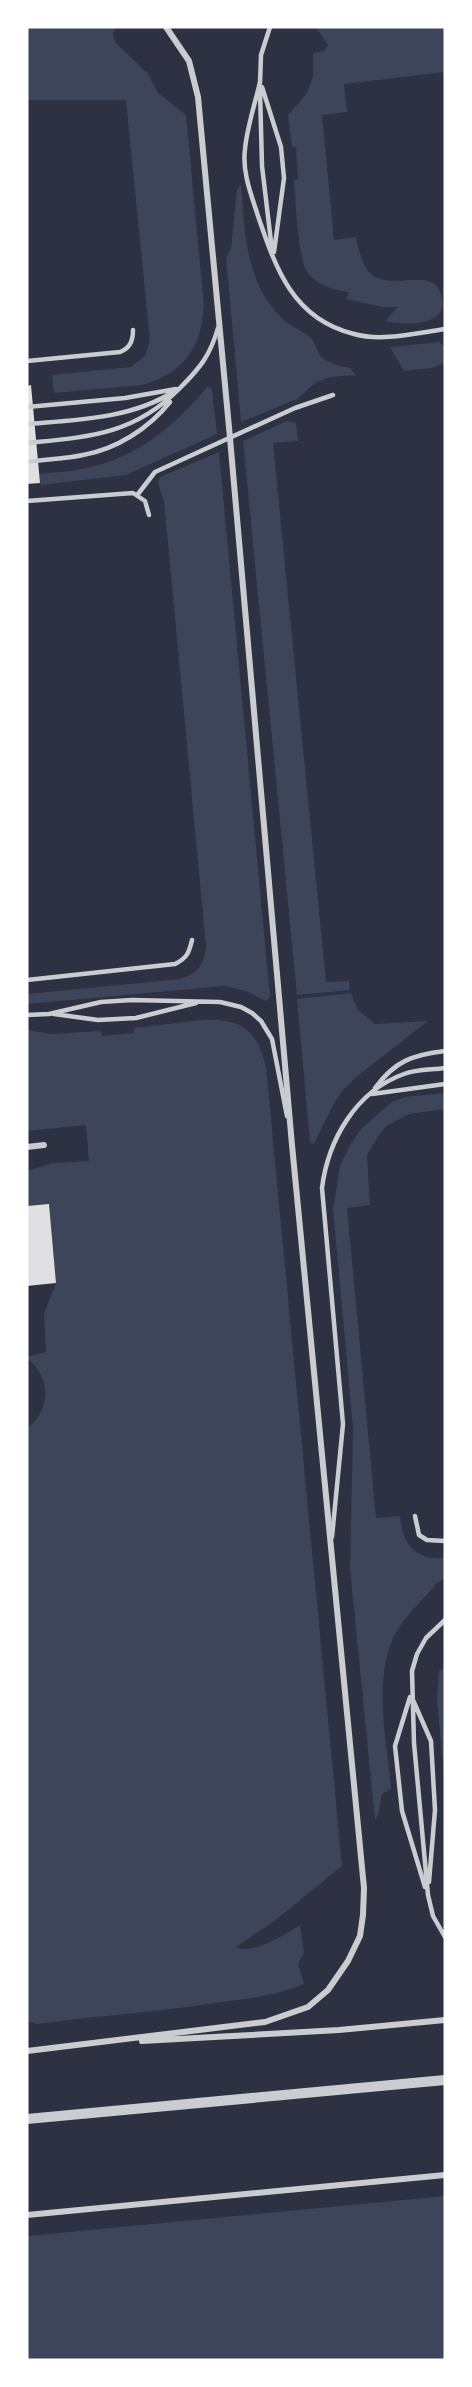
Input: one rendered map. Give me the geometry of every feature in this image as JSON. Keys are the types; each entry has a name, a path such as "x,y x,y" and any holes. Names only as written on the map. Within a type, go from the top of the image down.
{"street":[{"path":"27,2051 265,2022 308,2007 327,1990 348,1961 360,1936 364,1888 292,1145 198,97 189,61 166,27"},
{"path":"27,1147 44,1145"},
{"path":"91,2044 339,2030 445,2020"},
{"path":"27,2120 445,2080"},
{"path":"27,2215 445,2175"}],"lane":[{"path":"270,27 261,55 260,82 262,165 273,261"},
{"path":"260,82 244,150 247,179 273,261 291,294 322,320 336,328 365,336 399,335 445,329"},
{"path":"260,82 281,147 284,178 273,261"},
{"path":"27,462 84,455 129,437 153,421 207,359 219,326"},
{"path":"27,361 120,352 127,349 130,344 133,330"},
{"path":"27,407 125,398 180,388"},
{"path":"27,424 127,412 151,405 180,388"},
{"path":"27,443 83,437 126,426 152,413 180,388"},
{"path":"138,494 155,472 295,408 333,395"},
{"path":"27,501 122,492 138,494 145,501 148,515"},
{"path":"27,980 175,964 184,960 189,953 192,940"},
{"path":"27,1016 49,1014 101,1002 121,1001 220,1002 241,1007 252,1013 267,1029 276,1053 292,1145"},
{"path":"49,1014 98,1020 135,1018 202,1002"},
{"path":"331,1546 343,1424 322,1188 326,1163 337,1137 352,1113 388,1072 407,1058 423,1053 445,1051"},
{"path":"370,1095 392,1079 406,1073 445,1068"},
{"path":"370,1095 445,1084"},
{"path":"415,1516 419,1535 427,1540 445,1541"},
{"path":"428,1895 411,1695 412,1671 417,1654 426,1638 445,1620"},
{"path":"411,1695 395,1746 402,1811 433,1916 445,1937"},
{"path":"411,1695 431,1741 435,1810 428,1895"}],"shaded area":[{"path":"27,27 116,27 113,35 115,42 148,74 158,93 186,115 204,306 199,334 188,357 169,374 157,380 142,385 54,393 52,375 131,367 145,356 150,341 126,100 27,100"},
{"path":"316,27 445,27 445,72 344,84 347,112 322,115 334,240 356,237 366,268 378,278 397,281 425,280 435,284 442,296 442,308 431,320 412,323 385,321 398,307 382,307 346,299 349,292 321,284 308,273 304,266 296,214 294,180 298,179 296,147 292,147 288,115 307,93 313,77 313,53 324,51 328,45"},
{"path":"241,185 249,254 259,286 268,301 283,319 312,339 324,359 350,368 356,375 331,377 316,382 297,399 241,422 226,257 231,249 237,189"},
{"path":"439,342 445,347 445,363 432,368 404,371 390,347"},
{"path":"208,386 212,389 217,434 126,475 41,485 39,474 95,466 128,454 171,424"},
{"path":"287,421 296,423 298,441 273,443 326,982 349,981 350,990 297,995 243,441"},
{"path":"219,452 270,997 266,1001 246,991 224,986 27,1004 27,994 181,979 196,971 204,958 206,947 164,501 158,483 160,477"},
{"path":"351,993 358,1010 375,1024 428,1021 344,1089 334,1103 314,1144 310,1142 297,999"},
{"path":"202,1020 227,1021 245,1028 258,1043 266,1067 342,1866 277,1919 236,1947 250,1949 259,1946 300,1925 304,1953 298,1964 304,1984 249,1998 37,2024 27,2021 27,1428 42,1410 45,1387 43,1379 27,1357 46,1352 44,1314 56,1283 49,1205 27,1206 27,1171 53,1163 89,1161 86,1125 27,1131 27,1030 51,1034 101,1031 102,1036 134,1033 134,1028"},
{"path":"445,1093 445,1109 409,1114 386,1126 367,1155 370,1205 347,1208 376,1518 400,1516 404,1535 412,1549 426,1556 445,1558 445,1578 437,1583 407,1617 398,1629 390,1647 385,1666 383,1707 391,1789 382,1794 375,1820 350,1569 353,1428 333,1209 340,1166 351,1143 363,1127 392,1102 405,1097"},
{"path":"445,1666 445,1785 437,1700 439,1671"},
{"path":"445,2196 445,2360 27,2360 27,2236"}],"building":[{"path":"31,385 40,483 27,484 27,386"},
{"path":"49,1204 56,1283 27,1286 27,1206"}]}
